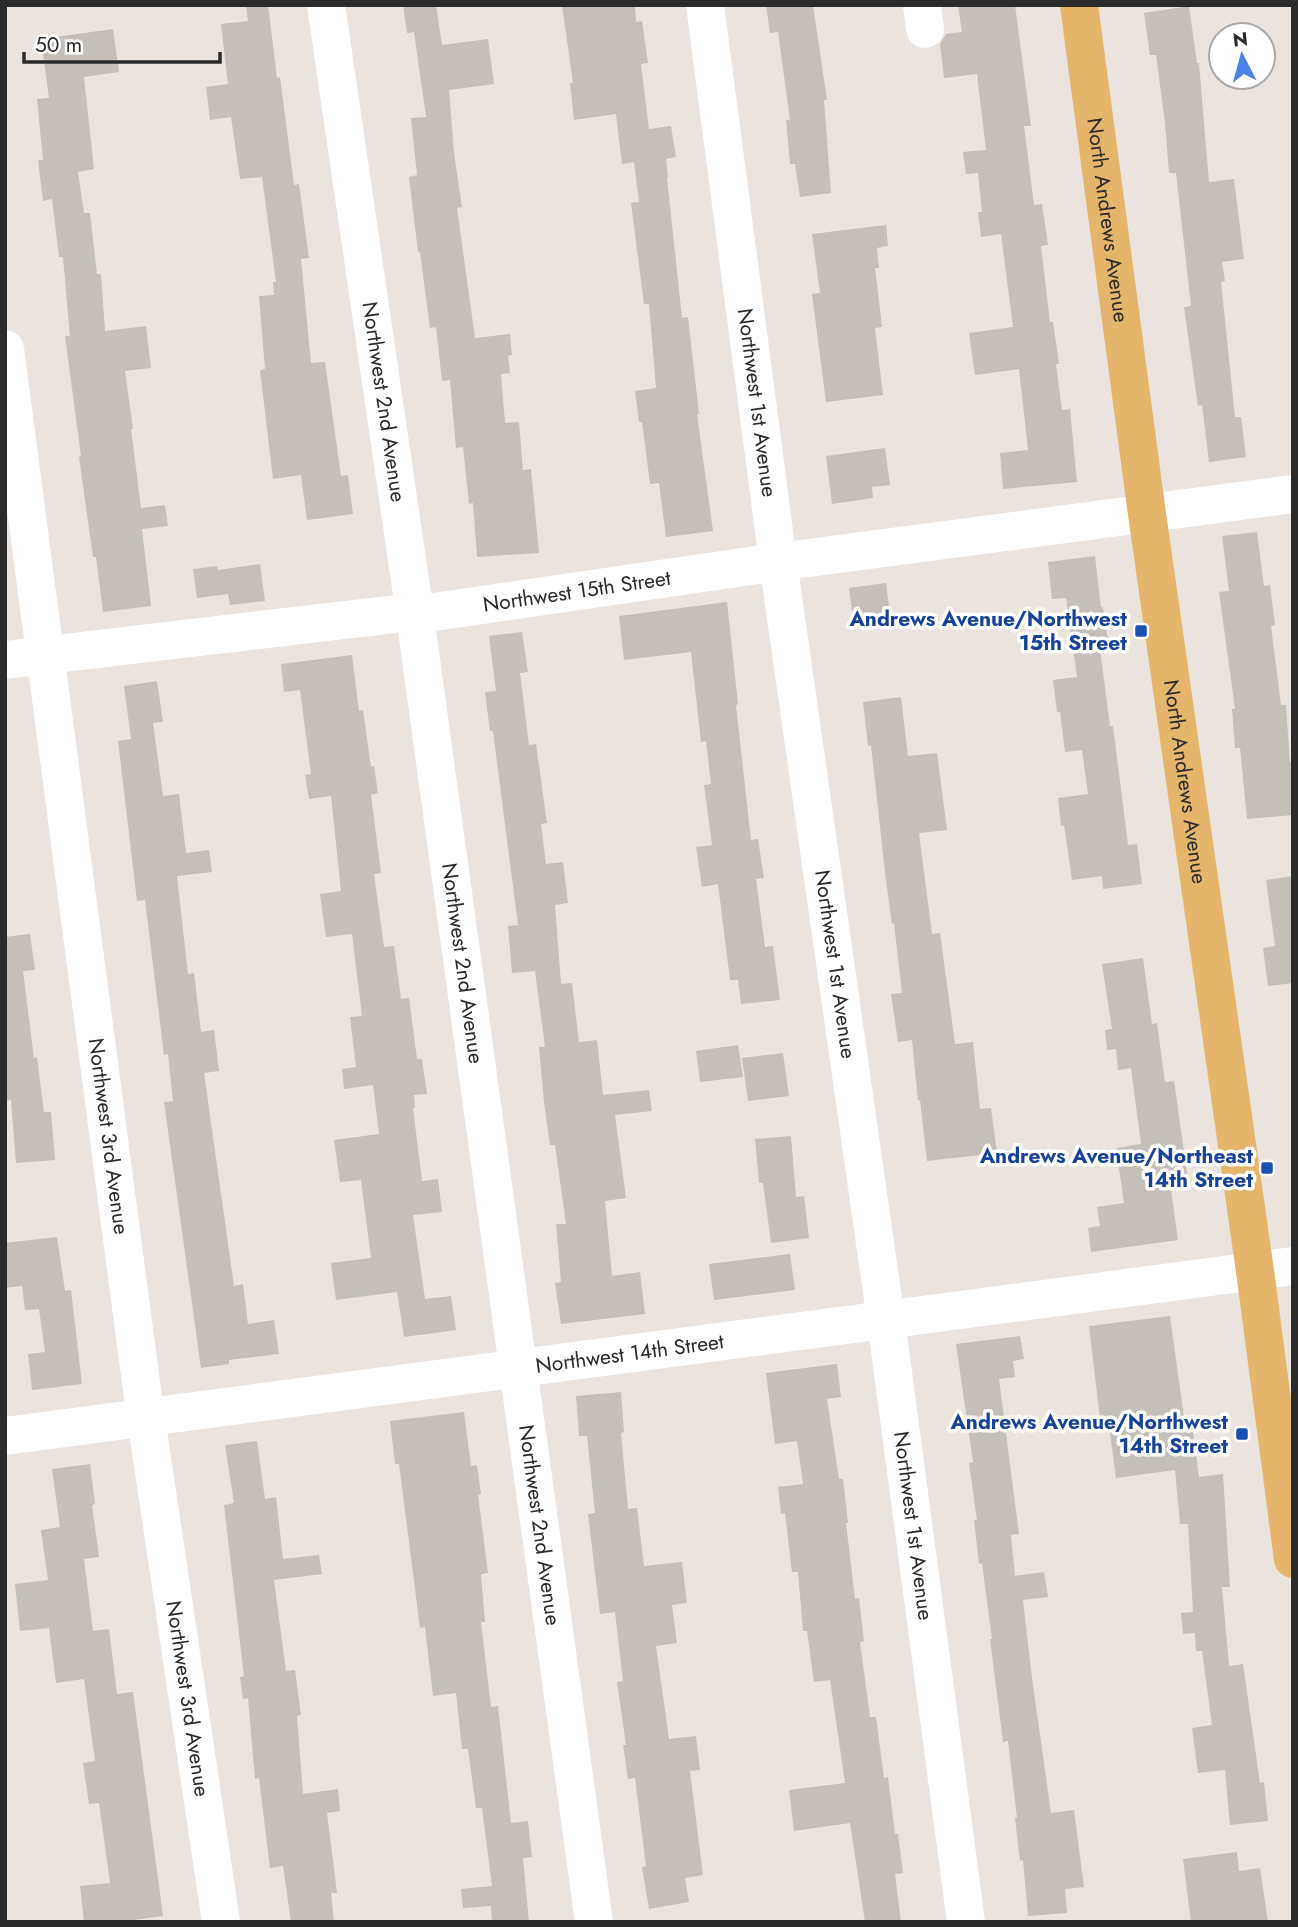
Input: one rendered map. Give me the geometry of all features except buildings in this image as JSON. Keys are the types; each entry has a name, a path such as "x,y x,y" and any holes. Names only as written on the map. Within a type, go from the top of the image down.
{"main road":[{"name":"North Andrews Avenue","path":"1079,5 1293,1559"}],"street":[{"name":"Northwest 2nd Avenue","path":"326,5 410,581 594,1922"},
{"name":"Northwest 1st Avenue","path":"705,5 778,562 886,1321 966,1922"},
{"name":"Northwest 3rd Avenue","path":"5,349 146,1418 221,1922"},
{"name":"Northwest 15th Street","path":"5,660 413,612 434,612 778,562 1293,494"},
{"name":"Northwest 14th Street","path":"5,1436 1293,1266"}],"place":[{"name":"Andrews Avenue/Northwest 15th Street","path":"1141,631"},
{"name":"Andrews Avenue/Northeast 14th Street","path":"1267,1168"},
{"name":"Andrews Avenue/Northwest 14th Street","path":"1242,1434"}]}
